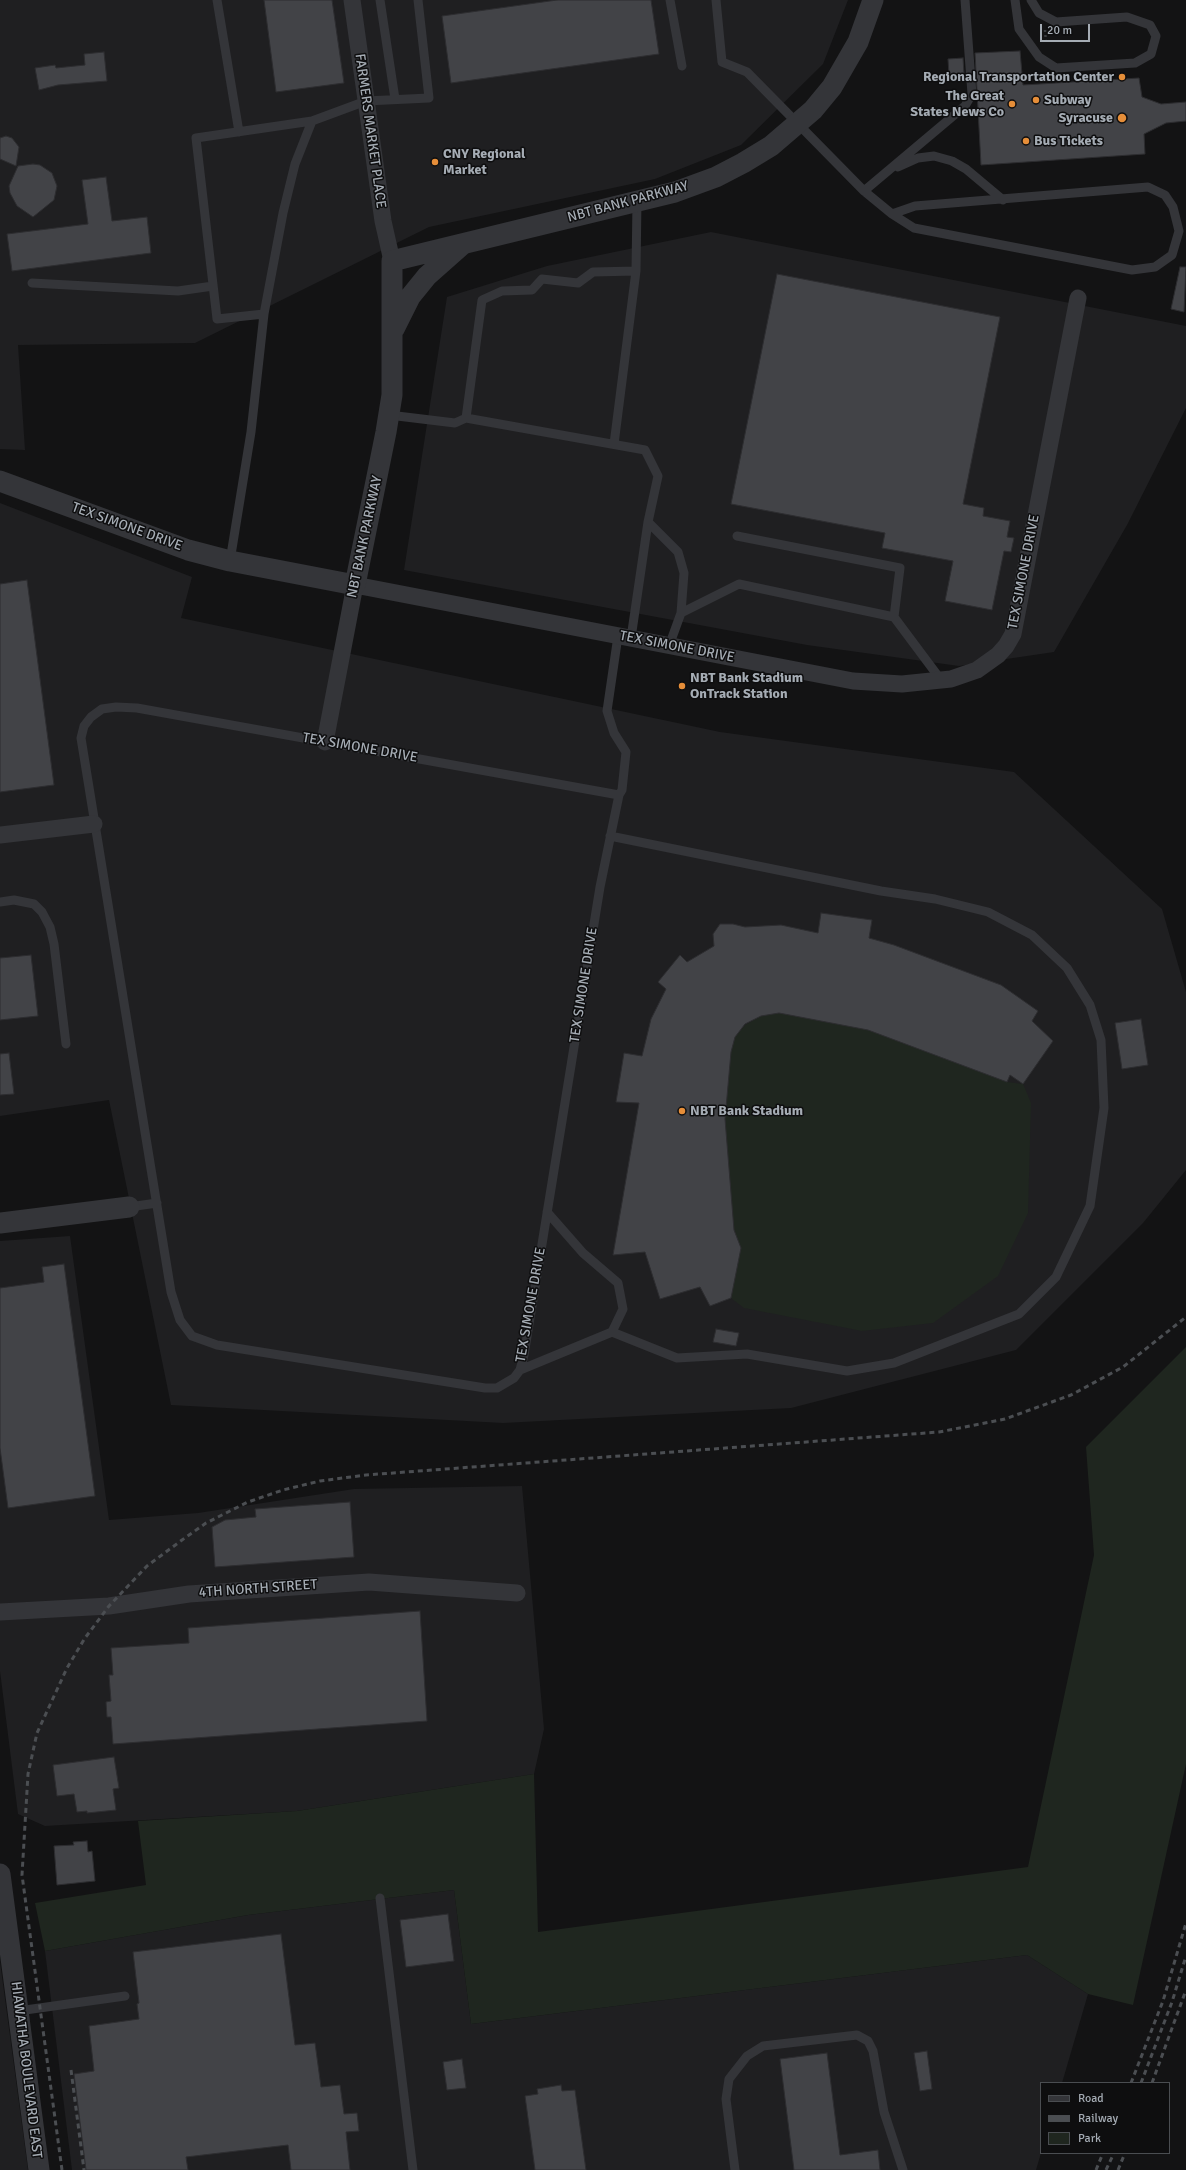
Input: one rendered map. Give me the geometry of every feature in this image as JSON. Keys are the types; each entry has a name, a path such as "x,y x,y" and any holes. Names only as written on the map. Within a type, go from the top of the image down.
{"street":[{"name":"FARMERS MARKET PLACE","path":"352,0 382,221 392,261"},
{"name":"NBT BANK PARKWAY","path":"326,742 392,395 392,261 675,192 716,177 743,164 771,146 798,123 813,110 832,87 858,42 873,0"},
{"name":"NBT BANK PARKWAY","path":"393,331 410,297 427,276 464,243"},
{"name":"TEX SIMONE DRIVE","path":"0,480 188,550 230,561 853,681 902,684 951,679 977,670 998,655 1006,646 1013,634 1078,298"},
{"path":"0,835 94,824"},
{"path":"0,1223 129,1207"},
{"name":"4TH NORTH STREET","path":"0,1612 110,1606 189,1594 369,1582 517,1593"},
{"name":"HIAWATHA BOULEVARD EAST","path":"0,1874 3,1917 18,2011 39,2170"}],"lane":[{"path":"217,0 239,132"},
{"path":"380,0 395,99"},
{"path":"264,314 216,319 196,138 312,121 366,101 430,98 418,0"},
{"path":"670,0 682,66"},
{"path":"716,0 722,62 747,72 864,191 892,214 914,228 1132,270 1154,267 1172,255 1179,231 1172,207 1165,195 1148,187 915,206 892,214"},
{"path":"864,191 965,106 972,94 964,0"},
{"path":"1015,0 1019,29 1039,57 1056,68 1135,63 1151,54 1156,36 1150,26 1127,16 1056,22 1039,13 1031,0"},
{"path":"230,561 251,432 264,314 283,213 294,171 312,121"},
{"path":"887,172 918,158 934,156 952,161 966,169 1003,200"},
{"path":"614,444 636,271 637,201"},
{"path":"466,418 482,300 502,290 532,290 542,279 578,283 593,272 636,271"},
{"path":"32,283 178,291 213,286"},
{"path":"389,415 455,423 466,418 645,450 658,476 607,711 614,733 626,752 622,790 619,795"},
{"path":"648,522 678,552 684,573 681,613 669,646"},
{"path":"737,536 900,568 894,617"},
{"path":"681,613 739,584 894,617 941,680"},
{"name":"TEX SIMONE DRIVE","path":"116,706 138,708 326,742 619,795 600,887 520,1370 514,1378 497,1388 486,1388 217,1345 192,1336 180,1320 171,1292 94,824 81,738 84,726 91,717 102,709 116,706"},
{"path":"610,836 881,891 935,899 988,912 1032,935 1067,968 1090,1005 1101,1040 1104,1108 1090,1206 1056,1277 1019,1314 894,1363 847,1371 747,1354 677,1358 612,1332"},
{"path":"0,902 14,900 34,904 42,912 50,927 54,944 66,1044"},
{"path":"129,1207 157,1203"},
{"path":"520,1370 612,1332 623,1309 618,1283 582,1253 547,1212"},
{"path":"380,1898 413,2170"},
{"path":"18,2011 125,1996"},
{"path":"735,2170 726,2099 729,2079 747,2056 763,2046 858,2035 868,2041 873,2051 884,2112 903,2170"}],"path":[{"path":"1044,16 1046,47 1050,64"}],"shaded area":[{"name":"CNY Regional Market","path":"0,0 848,0 823,64 741,145 655,179 429,227 195,343 18,345 25,450 0,449"},
{"path":"711,232 1186,326 1186,408 1127,525 1054,652 959,666 807,645 404,570 447,297 547,266"},
{"path":"0,503 192,577 181,618 720,732 1014,772 1162,909 1186,992 1186,1170 1143,1223 1016,1350 791,1408 503,1423 171,1405 109,1100 0,1116"},
{"path":"70,1236 109,1520 198,1513 354,1489 522,1486 544,1729 534,1774 297,1811 45,1826 18,1814 0,1671 0,1241"},
{"path":"454,1890 471,2024 1027,1955 1088,1994 1062,2082 1040,2082 1041,2154 1036,2170 72,2170 45,1951 248,1915"},
{"path":"0,1962 28,2170 0,2170"}],"green space":[{"path":"779,1013 868,1030 1007,1082 1023,1084 1031,1103 1028,1213 998,1276 933,1323 862,1331 744,1308 731,1298 741,1248 734,1230 725,1119 731,1052 735,1037 745,1025 761,1016"},
{"path":"1186,1347 1186,1764 1133,2005 1088,1994 1027,1955 471,2024 454,1890 248,1915 45,1951 35,1903 146,1885 138,1821 297,1811 534,1774 538,1932 1028,1867 1094,1555 1086,1447"}],"building":[{"path":"264,0 332,0 344,83 276,92"},
{"path":"557,0 651,0 659,54 451,83 442,16"},
{"path":"1020,51 1023,85 1139,78 1142,97 1161,104 1186,102 1186,121 1166,123 1144,134 1145,154 981,165 975,53"},
{"path":"104,52 107,81 58,85 39,90 35,68 55,65 56,68 85,65 84,54"},
{"path":"963,58 964,74 949,75 948,59"},
{"path":"6,136 12,138 19,147 16,166 0,159 0,138"},
{"path":"33,164 40,165 52,173 57,186 54,200 33,217 17,206 10,193 9,186 18,166"},
{"path":"106,177 112,221 147,217 151,253 12,271 7,234 88,224 82,180"},
{"path":"1180,267 1186,267 1184,312 1171,309"},
{"path":"777,274 1000,317 963,504 984,508 983,516 1010,521 1007,537 1014,538 1011,552 1004,551 992,610 945,601 953,561 882,548 885,533 731,504"},
{"path":"27,580 54,785 0,792 0,584"},
{"name":"NBT Bank Stadium","path":"821,913 872,920 869,938 894,945 1001,985 1038,1011 1032,1021 1053,1041 1023,1084 1010,1075 1007,1082 868,1030 779,1013 761,1016 745,1024 735,1037 731,1052 725,1119 734,1230 741,1248 731,1298 710,1306 700,1287 660,1299 645,1252 613,1255 639,1103 616,1102 624,1053 642,1056 651,1019 666,989 658,982 680,955 687,962 714,946 713,934 720,924 733,924 745,927 781,925 818,933"},
{"path":"31,955 38,1016 0,1020 0,958"},
{"path":"1141,1019 1148,1065 1122,1069 1115,1023"},
{"path":"9,1053 14,1094 0,1095 0,1054"},
{"path":"64,1264 95,1496 8,1508 0,1448 0,1288 44,1282 42,1267"},
{"path":"716,1329 739,1333 736,1346 713,1342"},
{"path":"350,1502 354,1557 215,1567 212,1527 225,1520 256,1517 255,1509"},
{"path":"420,1611 427,1721 113,1744 111,1717 107,1717 106,1702 111,1701 109,1675 113,1675 111,1648 189,1643 188,1628"},
{"path":"114,1757 119,1788 113,1789 116,1810 87,1813 87,1811 77,1812 74,1794 57,1796 53,1765"},
{"path":"87,1841 88,1852 92,1851 95,1881 57,1885 54,1846 74,1845 73,1842"},
{"path":"448,1914 454,1961 406,1967 400,1920"},
{"path":"281,1934 295,2045 315,2043 321,2087 340,2085 344,2114 357,2113 359,2131 346,2132 350,2170 291,2170 288,2145 186,2157 188,2170 86,2170 74,2074 94,2071 89,2026 139,2019 137,2004 139,2003 133,1952"},
{"path":"927,2051 932,2089 920,2091 914,2053"},
{"path":"827,2053 840,2155 878,2150 880,2170 794,2170 780,2059"},
{"path":"462,2059 466,2088 447,2090 443,2062"},
{"path":"561,2085 562,2091 575,2090 586,2170 535,2170 525,2096 538,2094 537,2089"}],"railway":[{"path":"62,2170 22,1875 28,1774 37,1733 67,1668 85,1638 109,1606 147,1566 206,1523 248,1502 283,1490 320,1481 366,1475 939,1432 1005,1419 1071,1395 1123,1367 1186,1317"},
{"path":"1131,2082 1163,2001 1186,1923"},
{"path":"1141,2082 1172,2002 1186,1956"},
{"path":"1152,2082 1186,1990"},
{"path":"71,2070 84,2170"},
{"path":"1096,2170 1103,2154"},
{"path":"1106,2170 1114,2154"},
{"path":"1118,2170 1125,2154"}],"place":[{"name":"Regional Transportation Center","path":"1122,77"},
{"name":"Subway","path":"1036,100"},
{"name":"The Great States News Co","path":"1012,104"},
{"name":"Syracuse","path":"1122,118"},
{"name":"Bus Tickets","path":"1026,141"},
{"name":"CNY Regional Market","path":"435,162"},
{"name":"NBT Bank Stadium OnTrack Station","path":"682,686"},
{"name":"NBT Bank Stadium","path":"682,1111"}]}
